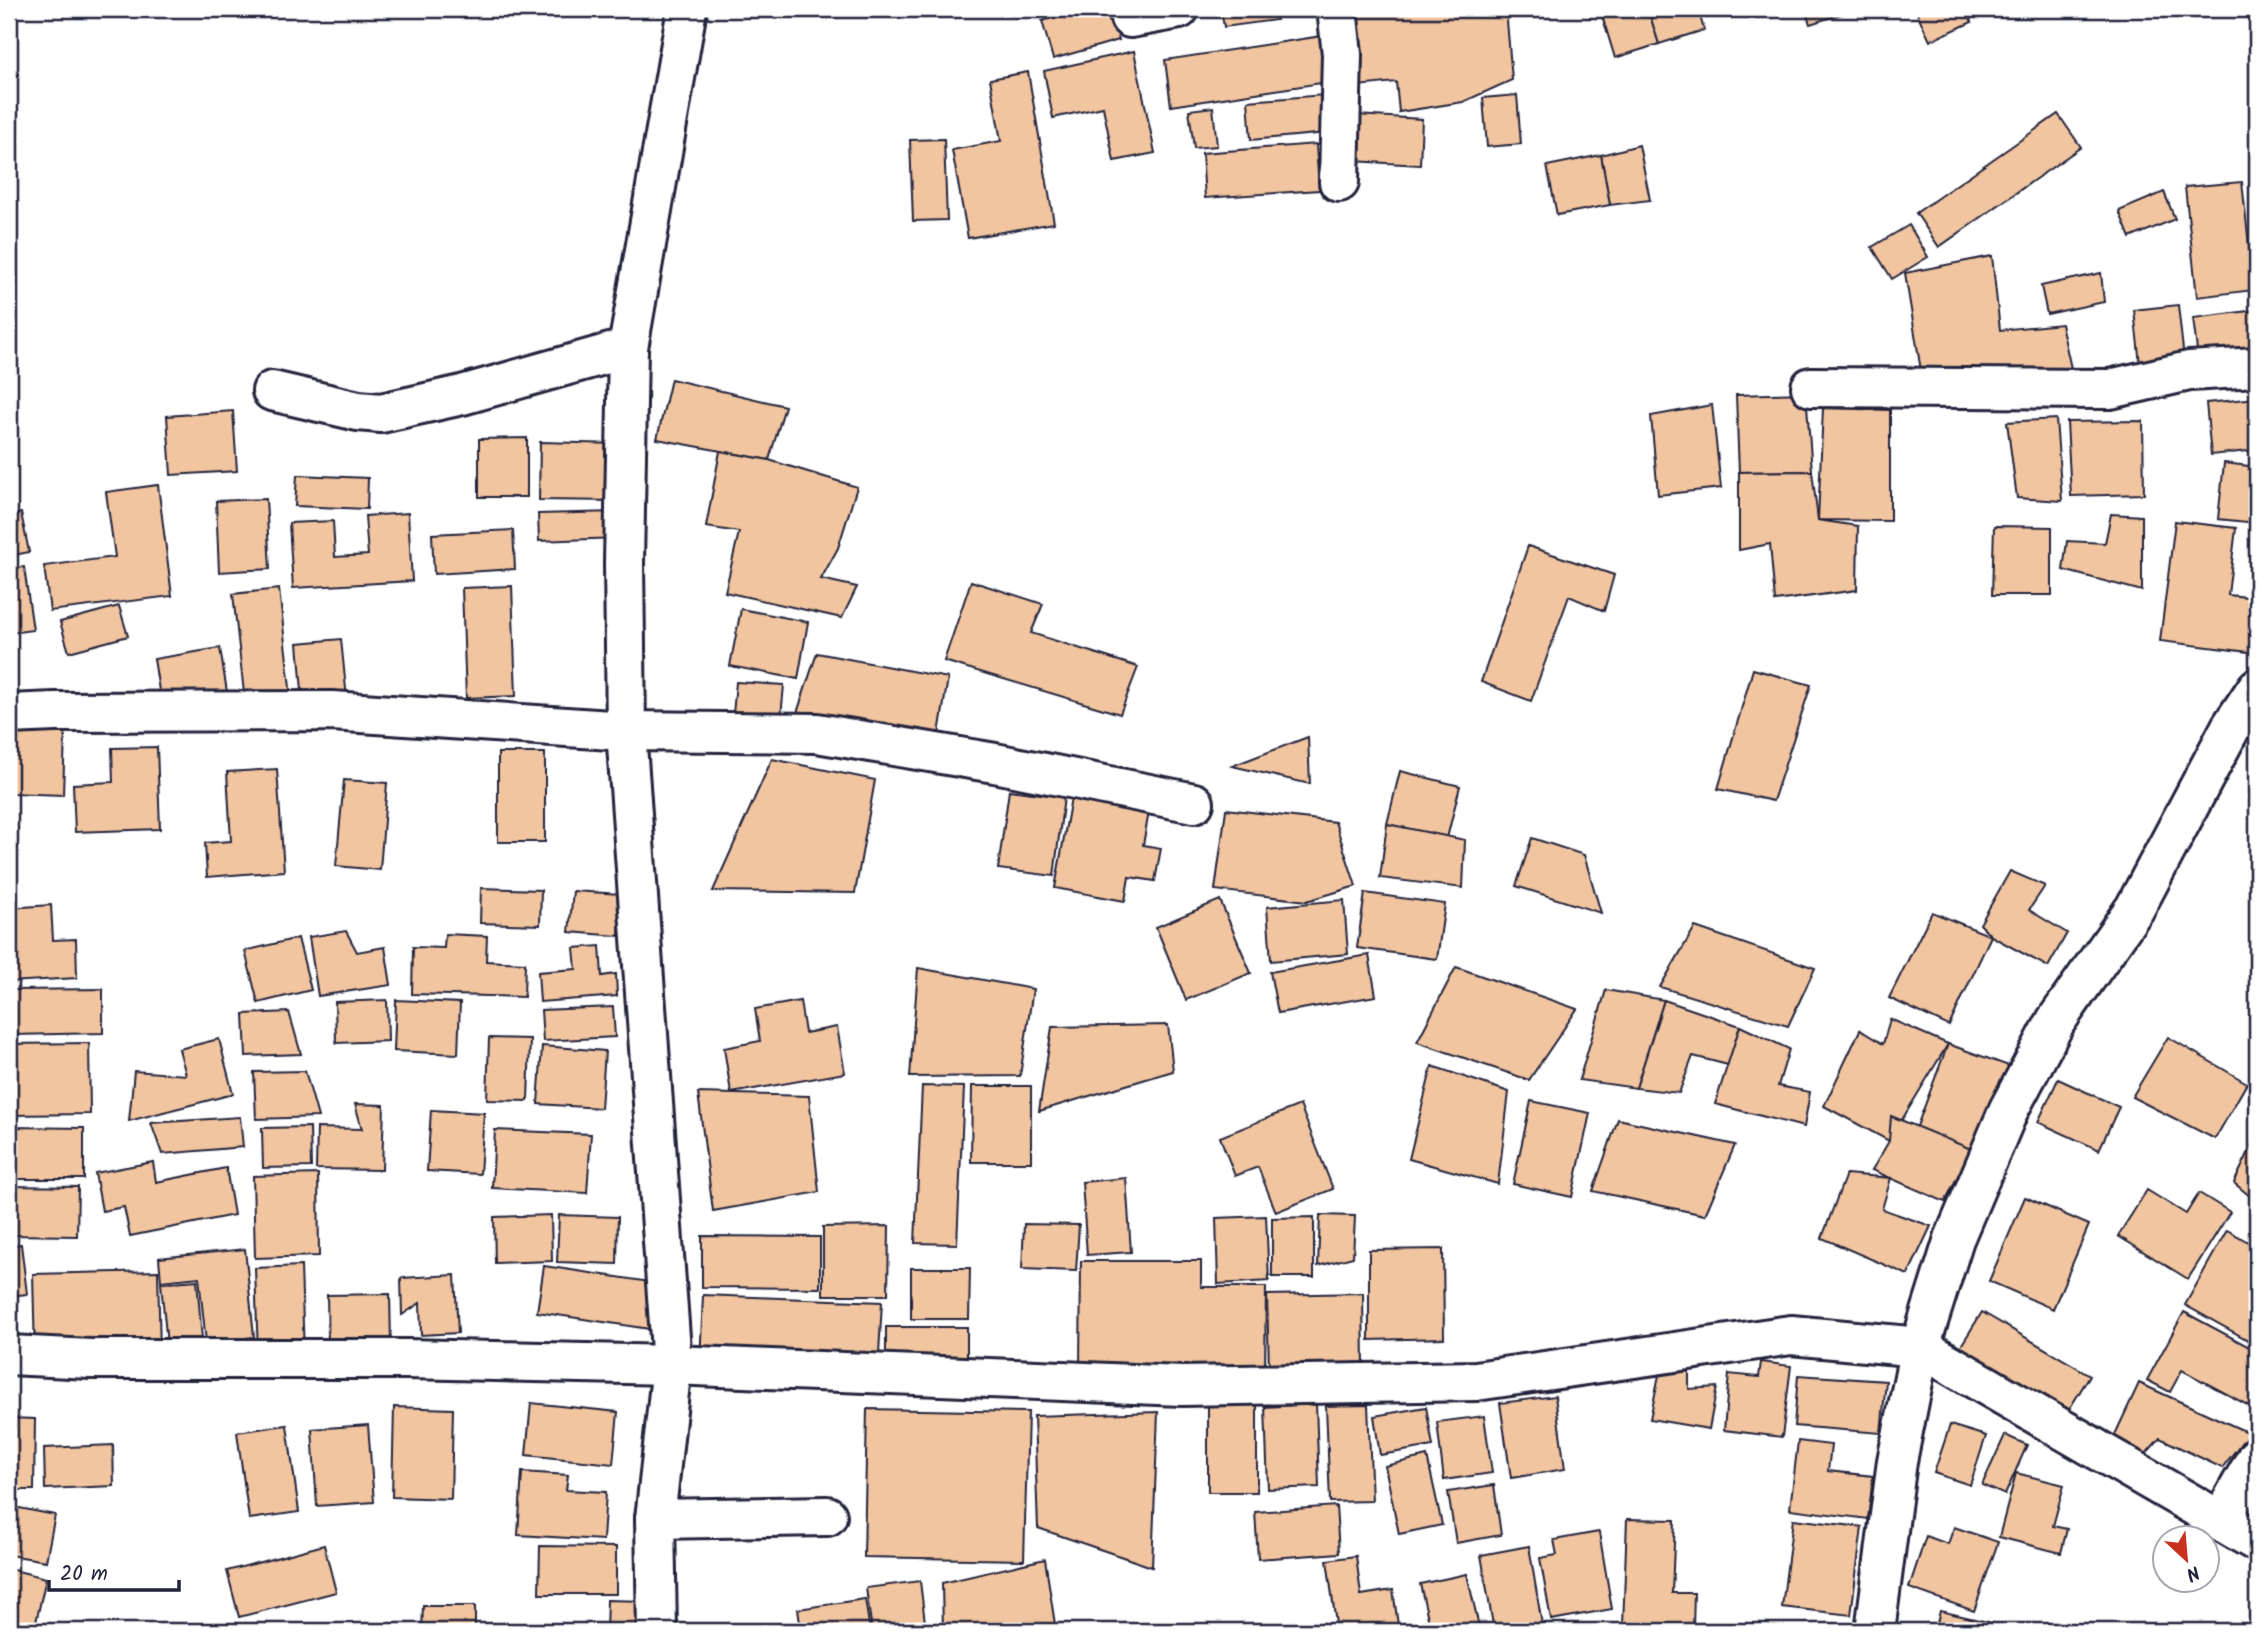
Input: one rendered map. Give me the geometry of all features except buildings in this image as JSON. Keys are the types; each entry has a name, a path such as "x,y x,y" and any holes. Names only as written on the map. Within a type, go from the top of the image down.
{"street":[{"path":"657,1631 655,1519 672,1365 626,731 624,563 628,348 687,9"},
{"path":"1130,18 1179,9"},
{"path":"1337,9 1342,54 1339,182"},
{"path":"272,391 358,411 381,413 462,395 628,348"},
{"path":"1811,387 2109,389 2189,371 2257,367"},
{"path":"1874,1631 1897,1461 1920,1347 1954,1239 2009,1109 2056,1021 2135,908 2231,727 2257,688"},
{"path":"9,714 332,711 626,731 817,733 995,763 1194,803"},
{"path":"9,1355 91,1359 406,1359 672,1365 1196,1386 1476,1381 1791,1335 1920,1347 2257,1542"},
{"path":"2220,1522 2257,1457"},
{"path":"655,1519 827,1516"}]}
